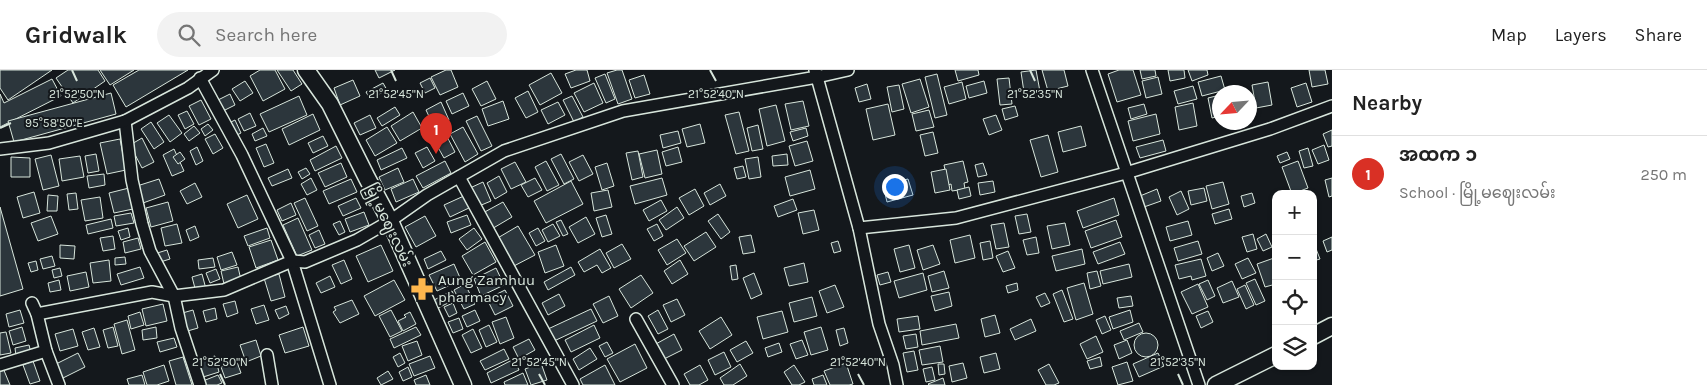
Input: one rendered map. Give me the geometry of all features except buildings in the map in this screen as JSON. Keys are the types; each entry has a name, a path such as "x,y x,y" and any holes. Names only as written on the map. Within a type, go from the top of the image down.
{"main road":[{"name":"မြို့မဈေးလမ်း","path":"306,70 330,104 366,178 390,221 463,385"},
{"path":"1317,334 1332,326"},
{"path":"1216,385 1272,357"}],"street":[{"path":"0,149 49,143 125,121 188,88 213,70"},
{"path":"37,314 152,292 174,296 224,290 292,261 305,262 357,240 390,221 427,195 504,151 623,110 816,74 848,70"},
{"path":"1092,70 1199,385"},
{"path":"816,74 859,228 879,324 897,385"},
{"path":"200,78 242,155 292,261 330,385"},
{"path":"859,228 956,218 1126,173 1270,129 1332,106"},
{"path":"125,121 132,180 142,224 150,251 174,296 181,328 200,385"},
{"path":"459,177 574,385"},
{"path":"32,303 37,314 46,351 59,385"},
{"path":"636,319 673,385"},
{"path":"0,365 46,351"},
{"path":"267,355 272,385"},
{"path":"894,370 906,385"}],"place":[{"name":"အထက ၁","path":"436,154"},
{"name":"Aung Zamhuu pharmacy","path":"422,289"}]}
